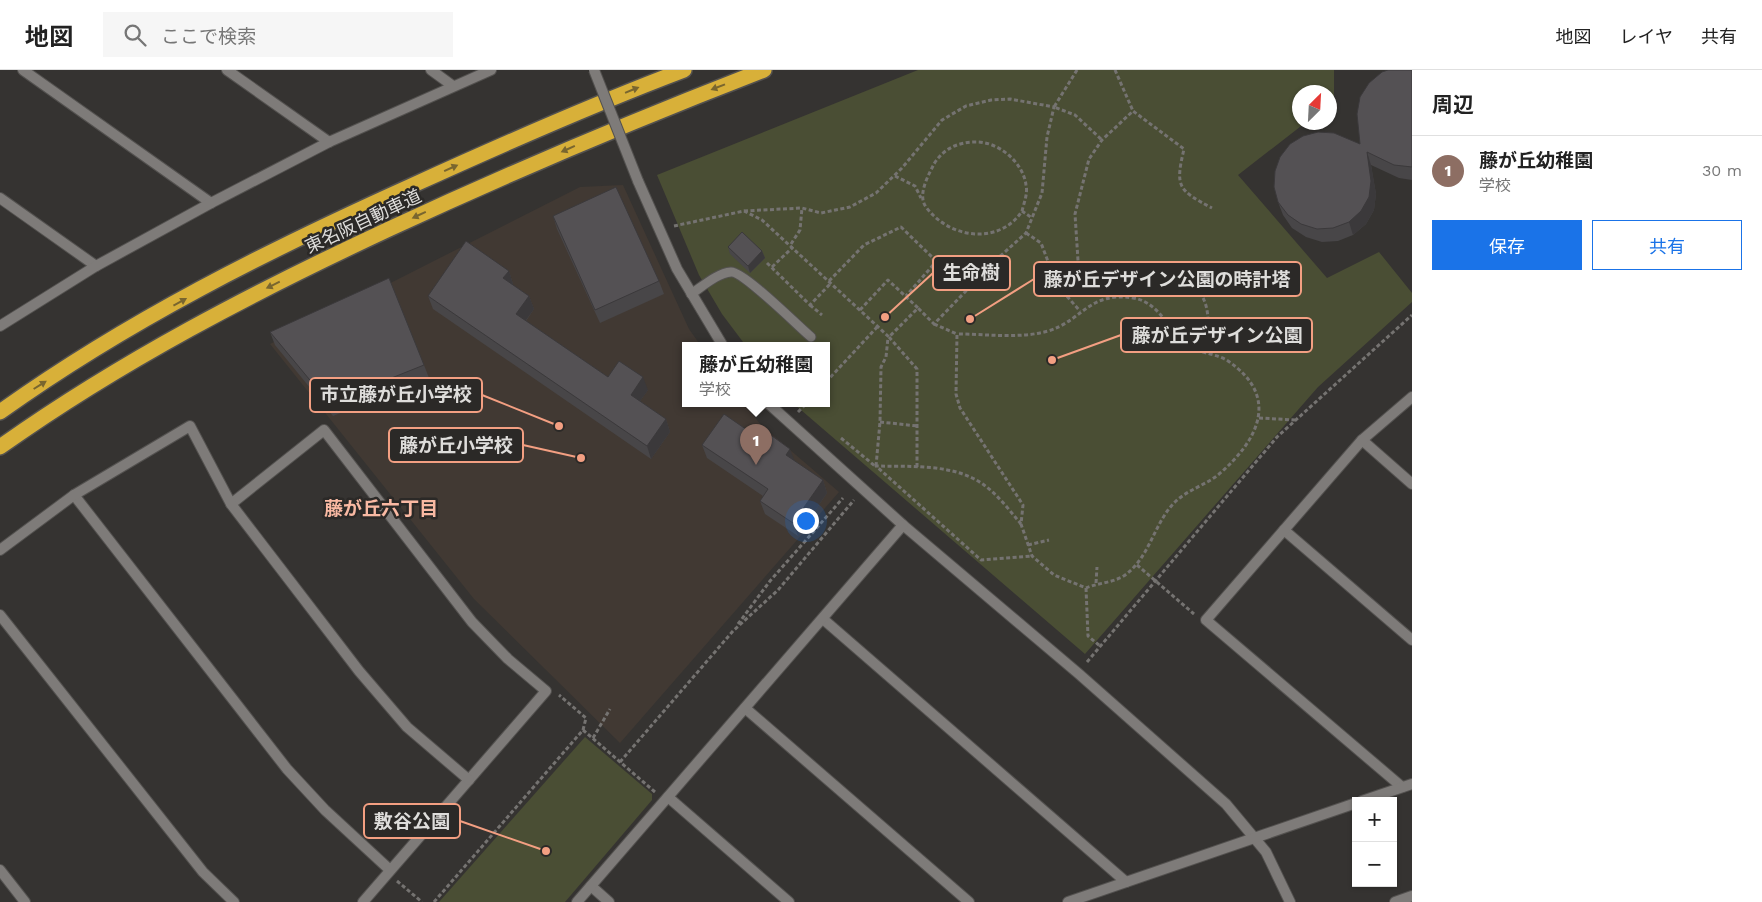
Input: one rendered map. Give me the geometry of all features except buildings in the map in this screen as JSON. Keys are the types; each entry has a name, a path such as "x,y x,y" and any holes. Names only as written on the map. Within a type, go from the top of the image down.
{"highway":[{"name":"東名阪自動車道","path":"0,412 118,336 327,224 513,141 684,70"},
{"name":"東名阪自動車道","path":"0,447 36,422 132,362 242,300 451,200 634,120 764,70"}],"street":[{"path":"23,70 211,203"},
{"path":"228,70 329,142"},
{"path":"431,70 454,86"},
{"path":"0,326 96,266 211,203 329,142 491,70"},
{"path":"594,70 664,244 691,294 721,342"},
{"path":"0,198 96,266"},
{"path":"1407,785 1206,620 1362,440 1412,397"},
{"path":"772,407 903,525 1212,790 1239,817 1255,838 1275,868 1290,902"},
{"path":"0,550 74,495 190,426 231,504 359,671 407,727 469,780"},
{"path":"231,504 324,430 472,622 508,660 546,691 363,902"},
{"path":"1362,440 1412,484"},
{"path":"74,495 287,769 325,810 389,871"},
{"path":"577,902 903,525"},
{"path":"1284,530 1412,640"},
{"path":"0,615 203,872 234,902"},
{"path":"823,619 1126,882"},
{"path":"744,708 969,902"},
{"path":"1373,797 1407,785"},
{"path":"667,799 789,902"},
{"path":"1068,902 1352,804"},
{"path":"0,870 25,902"},
{"path":"591,886 609,902"},
{"path":"1395,902 1412,896"}],"lane":[{"path":"691,294 724,273 733,272 746,279 811,338"}],"path":[{"path":"934,324 992,264 1026,234 1042,193 1047,137 1054,107 1077,70"},
{"path":"1115,70 1133,112 1184,149 1178,174 1184,191 1212,208"},
{"path":"674,226 744,211 802,208 821,213 850,207 876,193 894,176 942,120 966,106 991,100 1010,99 1054,107 1075,115 1102,140"},
{"path":"1067,296 1079,276 1075,214 1077,198 1089,159 1102,140 1133,112"},
{"path":"894,176 915,186 922,201 936,218 955,231 964,233 983,234 1000,230 1015,222 1022,212 1027,187 1016,163 994,145 965,142 946,150 930,172 922,201"},
{"path":"772,267 792,246 800,230 802,208"},
{"path":"744,211 762,220 792,246 878,326 917,369 917,467"},
{"path":"1022,212 1032,218"},
{"path":"810,304 864,245 901,227 933,258 934,264 906,296"},
{"path":"1026,234 1041,243 1057,285 1080,311"},
{"path":"1188,281 1192,271 1202,262 1218,263"},
{"path":"767,263 822,315"},
{"path":"1134,298 1144,279 1156,273 1167,274 1188,281 1199,291 1207,309 1206,354"},
{"path":"860,310 888,280 934,324 957,334 1033,334 1050,330 1072,319 1080,311 1098,300 1114,297 1134,298 1148,303 1160,313 1175,334 1192,347 1206,354 1226,359 1251,384 1258,400 1259,418 1253,437 1217,475 1177,500 1167,512 1138,565 1111,582 1096,583 1086,588 1054,575 1032,556 1021,524 984,484 956,472 917,467 876,466"},
{"path":"876,466 880,422 881,367 886,357 888,337 918,308"},
{"path":"1086,662 1277,437 1412,315"},
{"path":"830,378 878,326"},
{"path":"957,334 956,394 960,408 1023,505 1021,524"},
{"path":"798,412 803,407"},
{"path":"1259,418 1295,420"},
{"path":"880,422 918,426"},
{"path":"841,438 876,466 981,560 1032,556"},
{"path":"620,762 733,631 770,581 843,498"},
{"path":"733,631 778,590 856,498"},
{"path":"1028,545 1049,540"},
{"path":"1138,565 1191,613 1206,620"},
{"path":"1096,583 1097,567"},
{"path":"1086,588 1088,636 1100,646"},
{"path":"434,902 583,730 586,718 560,696 546,691"},
{"path":"593,738 610,709"},
{"path":"583,730 667,799"},
{"path":"389,871 422,902"}],"shaded area":[{"path":"623,185 689,329 698,342 682,342 682,407 746,407 761,425 839,492 620,743 474,599 270,344 580,187"}],"green space":[{"path":"918,70 1334,70 1334,85 1292,85 1292,130 1296,130 1238,175 1327,278 1379,252 1412,293 1412,302 1318,387 1085,654 797,407 830,407 830,342 743,342 722,314 699,275 657,175"},
{"path":"585,737 652,794 652,800 565,902 439,902"}],"place":[{"name":"生命樹","path":"885,317"},
{"name":"藤が丘デザイン公園の時計塔","path":"970,319"},
{"name":"藤が丘デザイン公園","path":"1052,360"},
{"name":"市立藤が丘小学校","path":"559,426"},
{"name":"藤が丘小学校","path":"581,458"},
{"name":"藤が丘幼稚園","path":"756,465"},
{"name":"敷谷公園","path":"546,851"}],"district":[{"name":"藤が丘六丁目","path":"381,508"}]}
